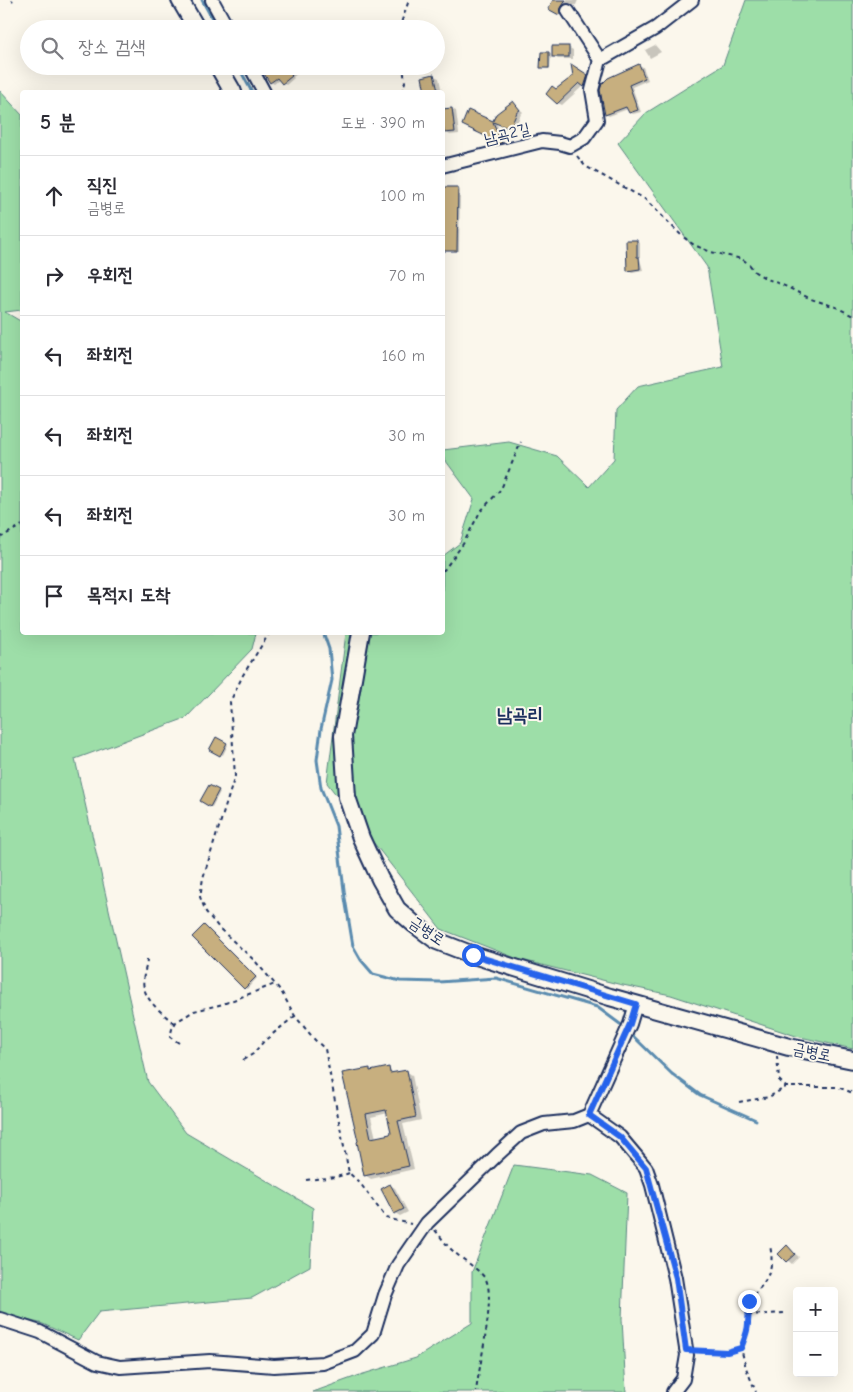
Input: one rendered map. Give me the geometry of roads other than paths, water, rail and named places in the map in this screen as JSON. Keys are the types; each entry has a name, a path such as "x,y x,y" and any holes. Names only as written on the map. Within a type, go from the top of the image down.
{"street":[{"path":"180,0 192,20"},
{"path":"212,0 223,20"},
{"path":"568,11 600,60 656,28 692,0"},
{"name":"남곡2길","path":"445,165 542,141 570,146 584,138 597,120 592,90 600,60"},
{"path":"223,75 232,90"},
{"path":"255,75 263,90"},
{"name":"금병로","path":"360,635 343,736 347,797 380,879 397,909 414,924 437,942 482,958 778,1044 853,1060"},
{"path":"0,1319 40,1332 97,1362 120,1367 210,1361 274,1366 323,1363 355,1351 373,1334 384,1295 398,1265 427,1222 521,1133 544,1124 574,1121 589,1115 630,1024 636,1004"},
{"path":"589,1115 620,1137 646,1168 676,1278 687,1355 683,1379 673,1392"}],"waterway":[{"path":"202,0 213,20"},
{"path":"243,75 251,90"},
{"path":"324,635 329,649 332,680 321,729 317,760 321,788 336,826 353,946 361,960 373,974 400,981 439,982 496,978 597,1007 620,1024"},
{"path":"634,1037 672,1074 700,1095 756,1120"}],"district":[{"name":"남곡리","path":"520,715"}]}
